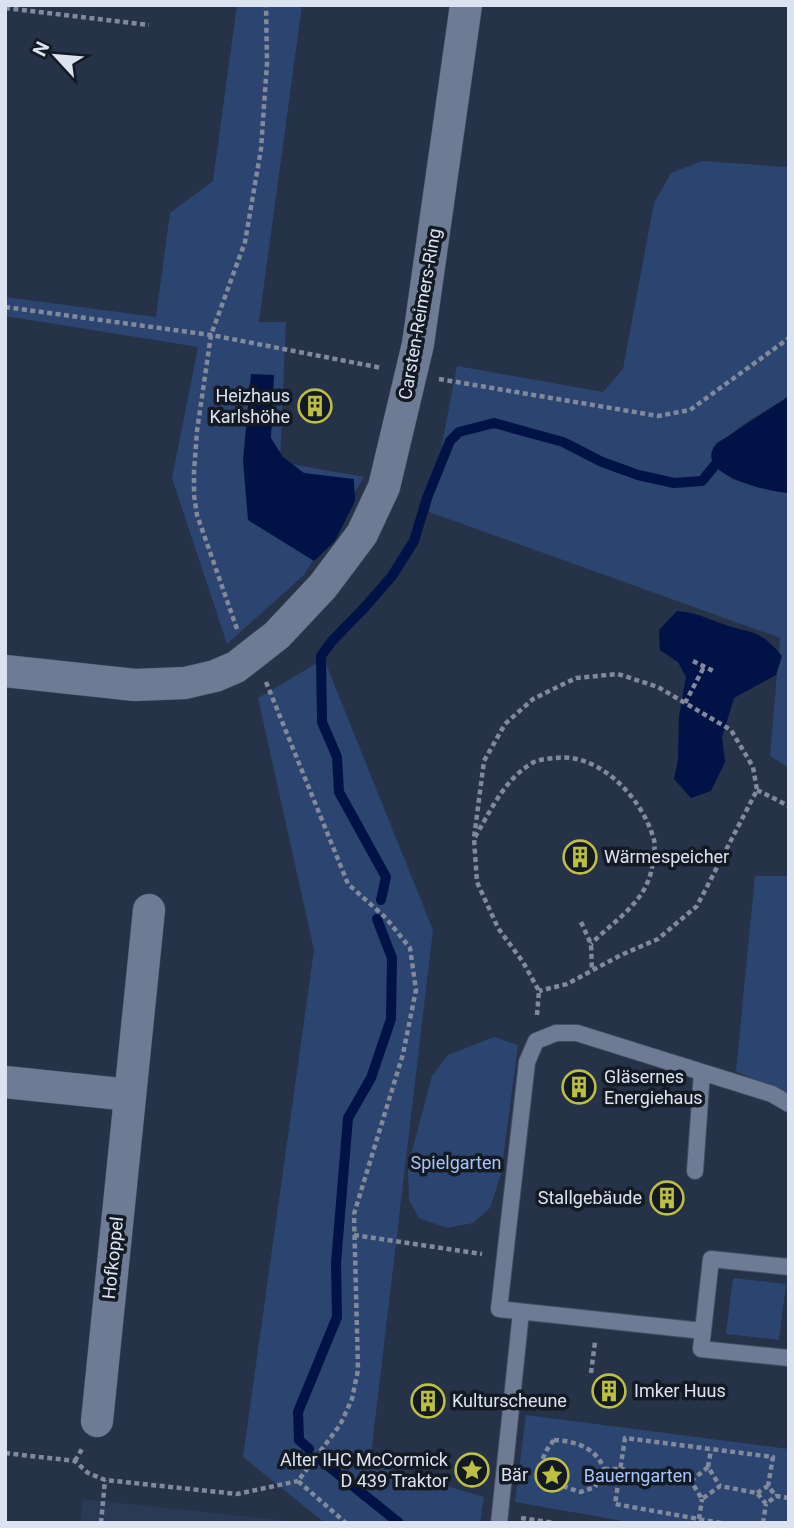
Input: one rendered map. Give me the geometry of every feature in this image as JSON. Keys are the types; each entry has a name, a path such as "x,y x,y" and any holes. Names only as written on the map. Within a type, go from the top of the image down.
{"street":[{"name":"Carsten-Reimers-Ring","path":"5,671 135,685 185,683 215,676 251,657 300,613 362,534 384,487 412,374 466,5"},
{"name":"Hofkoppel","path":"97,1421 149,910"},
{"path":"5,1082 130,1095"}],"lane":[{"path":"703,1331 499,1309 527,1062 536,1041 556,1033 577,1033 772,1094 789,1104"},
{"path":"695,1171 702,1072"},
{"path":"789,1267 711,1258 701,1349 789,1358"},
{"path":"499,1519 521,1312"}],"path":[{"path":"251,657 230,611 197,515 194,495 197,431 211,335 245,242 261,149 267,63 266,5"},
{"path":"5,8 149,25"},
{"path":"5,307 211,335 412,374 658,416 691,410 789,338"},
{"path":"693,661 713,671"},
{"path":"685,703 704,667"},
{"path":"536,1041 539,991 523,962 498,928 477,882 474,838 484,761 505,724 533,699 576,678 618,674 658,687 731,730 753,767 757,790 697,906 658,939 567,984 539,991"},
{"path":"5,1453 75,1461 88,1473 105,1480 237,1494 298,1481 340,1425 352,1399 358,1370 354,1214 403,1054 416,990 410,948 386,918 348,884 268,685"},
{"path":"474,838 500,795 517,774 537,761 565,757 583,760 608,775 637,802 654,842 651,873 630,910 608,926 591,944"},
{"path":"757,790 789,806"},
{"path":"581,922 591,944 592,971"},
{"path":"354,1235 505,1257"},
{"path":"591,1373 597,1320"},
{"path":"721,1523 615,1504 625,1438 773,1457 768,1486 757,1493"},
{"path":"554,1440 577,1442 598,1457 604,1469 595,1487 580,1492 548,1480 543,1473 543,1462 546,1451 554,1440"},
{"path":"691,1481 708,1467 711,1450"},
{"path":"708,1467 720,1486"},
{"path":"604,1469 620,1469 691,1481 702,1499 699,1519"},
{"path":"101,1523 105,1480"},
{"path":"298,1481 346,1523"},
{"path":"702,1499 720,1486 757,1493 766,1504"},
{"path":"768,1486 776,1496 789,1498"},
{"path":"763,1523 766,1504 776,1496"},
{"path":"499,1519 554,1523"}],"shaded area":[{"path":"251,374 274,375 271,438 283,457 304,473 354,479 355,501 335,541 314,561 248,520 243,460"},
{"path":"789,396 789,493 736,480 714,465 711,455 716,444"},
{"path":"677,611 753,633 766,640 782,656 776,675 734,698 722,737 725,762 711,791 691,798 674,779 678,760 679,716 686,677 678,662 660,650 659,630"},
{"path":"83,1499 308,1523 80,1523"}],"green space":[{"path":"237,5 302,5 259,322 286,322 280,462 364,477 304,575 227,644 172,478 198,347 5,316 5,297 156,317 170,213 213,181"},
{"path":"702,161 789,167 789,396 716,445 712,455 732,479 789,493 789,768 770,756 780,638 429,512 457,366 603,392 623,369 654,203 671,173"},
{"path":"324,659 433,930 370,1463 484,1497 480,1523 325,1523 243,1457 314,950 258,698"},
{"path":"755,876 789,876 789,1096 736,1071"},
{"name":"Spielgarten","path":"494,1037 518,1045 501,1174 490,1208 473,1223 447,1228 419,1218 409,1200 408,1166 432,1076 448,1055"},
{"path":"733,1278 786,1284 779,1340 726,1334"},
{"name":"Bauerngarten","path":"526,1415 789,1449 789,1523 634,1523 515,1502"}],"waterway":[{"path":"381,900 386,877 339,792 337,757 322,722 321,656 392,576 414,541 427,498 450,441 459,432 494,423 563,442 602,462 638,475 674,483 702,481 715,465"},
{"path":"309,1449 299,1440 298,1412 337,1317 336,1263 348,1118 371,1078 391,1019 392,958 377,919"},
{"path":"322,1461 399,1523"}],"place":[{"name":"Heizhaus Karlshöhe","path":"315,406"},
{"name":"Wärmespeicher","path":"580,857"},
{"name":"Gläsernes Energiehaus","path":"579,1087"},
{"name":"Stallgebäude","path":"667,1198"},
{"name":"Imker Huus","path":"609,1391"},
{"name":"Kulturscheune","path":"428,1401"},
{"name":"Alter IHC McCormick D 439 Traktor","path":"472,1470"},
{"name":"Bär","path":"552,1475"}]}
